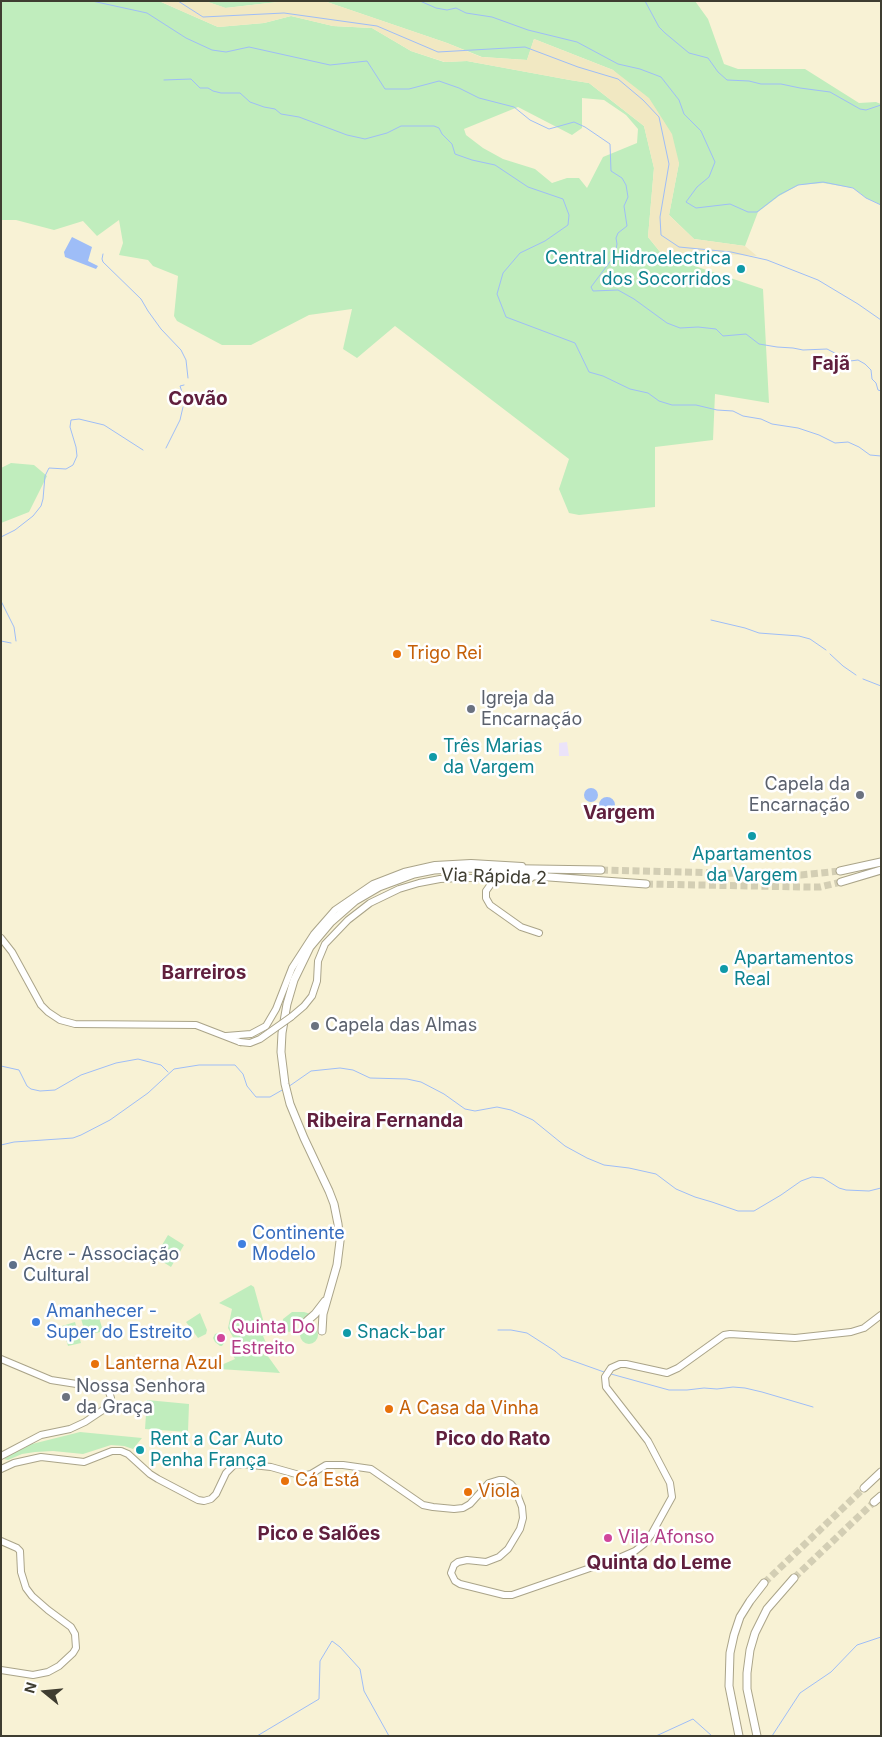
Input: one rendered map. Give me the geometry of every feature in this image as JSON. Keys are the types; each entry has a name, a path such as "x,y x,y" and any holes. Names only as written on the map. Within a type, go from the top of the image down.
{"highway":[{"path":"840,871 881,862"},
{"name":"Via Rápida 2","path":"322,1331 322,1319 335,1277 339,1253 337,1218 329,1191 293,1111 281,1052 283,1020 294,980 310,946 331,922 355,902 387,883 414,874 471,868 601,870"},
{"path":"841,882 881,870"},
{"name":"Via Rápida 2","path":"294,980 334,925 364,900 389,886 416,878 444,873 488,873 646,884"},
{"name":"Via Rápida 2","path":"307,1322 316,1314 328,1297"},
{"path":"864,1488 881,1472"},
{"path":"874,1502 881,1496"},
{"path":"757,1736 748,1689 747,1673 750,1650 763,1616 777,1596 794,1578"},
{"path":"739,1736 730,1694 729,1662 734,1635 740,1617 764,1583"}],"main road":[{"path":"226,1036 241,1036 256,1032 266,1026 276,1009 292,968 314,934 335,910 373,884 404,872 442,864 471,862 541,868"},
{"path":"1,938 45,1009 60,1020 76,1024 192,1024 202,1026 233,1040 243,1042 257,1041 304,1006 312,996 316,986 318,961 325,944 348,920 370,903 392,891 419,883 460,878 553,878"},
{"path":"502,879 488,887 487,901 521,927 540,933"},
{"path":"1,1469 32,1458 84,1462 112,1451 121,1451 128,1454 150,1474 198,1500 204,1501 211,1499 216,1494 226,1473 234,1466 243,1464 271,1467 302,1476 311,1474 326,1465 343,1465 371,1469 427,1506 454,1509 470,1504 489,1483 504,1480 515,1489 522,1507 523,1518 520,1529 508,1549 499,1557 486,1562 467,1560 458,1562 453,1567 451,1573 455,1581 460,1584 504,1595 512,1595 635,1551 651,1535 672,1497 670,1483 648,1441 606,1387 605,1377 611,1368 620,1364 626,1364 667,1373 678,1368 724,1335 790,1338 842,1333 864,1328 881,1315"},
{"path":"1,1359 51,1380 102,1388 109,1392 111,1396 110,1404 85,1422 70,1429 41,1435 1,1456"},
{"path":"1,1541 20,1551 21,1572 26,1588 48,1610 71,1626 75,1634 76,1648 73,1654 59,1666 48,1672 33,1675 1,1670"}],"shaded area":[{"path":"567,742 569,756 559,756 559,743"}],"green space":[{"path":"1,1 159,1 218,27 264,23 291,16 333,26 372,28 411,51 444,62 467,61 589,83 644,126 654,168 648,237 661,253 763,289 769,403 715,394 713,440 655,447 655,507 579,515 569,513 559,489 569,459 395,326 357,358 343,349 352,309 309,315 251,345 222,345 177,321 174,316 178,276 153,266 148,260 119,255 123,243 119,220 97,236 83,221 54,230 16,220 1,220","holes":["582,98 604,100 626,115 638,129 637,143 603,157 587,188 579,178 567,178 552,183 535,169 503,159 483,148 466,135 464,129 518,107 572,135 582,128"]},
{"path":"205,1 287,1 225,8"},
{"path":"324,1 695,1 708,19 724,64 738,69 805,69 859,103 876,102 881,104 881,205 866,198 853,188 823,183 799,185 779,196 758,212 745,246 694,239 669,215 679,163 613,70 534,39 527,60 482,57 447,43"},
{"path":"11,463 34,465 47,476 29,512 1,523 1,468"},
{"path":"168,1235 184,1245 171,1267 155,1257"},
{"path":"251,1285 254,1287 267,1334 263,1336 266,1343 259,1349 265,1356 267,1355 280,1373 219,1369 219,1366 235,1359 230,1350 237,1345 228,1328 232,1309 219,1303"},
{"path":"95,1304 103,1331 86,1336 78,1308"},
{"path":"292,1312 311,1314 296,1323 290,1332 284,1331 282,1326 283,1319"},
{"path":"200,1313 207,1330 206,1334 198,1338 186,1322"},
{"path":"75,1322 81,1343 68,1346 62,1326"},
{"path":"309,1326 315,1329 318,1335 315,1341 309,1344 303,1341 300,1335 303,1329"},
{"path":"218,1333 222,1335 224,1340 222,1346 215,1342 213,1338"},
{"path":"147,1400 189,1404 188,1432 145,1429"},
{"path":"80,1432 142,1438 133,1449 111,1445 83,1454 53,1451 35,1452 22,1454 8,1460 4,1459 19,1449 32,1444"}],"sand":[{"path":"159,1 205,1 226,8 286,1 324,1 447,43 481,57 527,60 534,39 613,70 649,98 672,134 679,163 669,215 694,239 745,246 757,256 723,254 677,260 661,253 648,237 654,168 644,126 589,83 467,61 445,62 411,51 372,28 333,26 291,16 264,23 218,27"}],"water":[{"path":"72,237 92,247 88,261 98,266 96,269 65,257 64,252"},
{"path":"588,788 594,788 598,795 594,802 588,802 584,798 584,792"},
{"path":"604,797 610,797 615,802 613,811 604,813 599,808 599,802"}],"waterway":[{"path":"92,1 147,13 186,38 212,50 226,52 249,47 330,65 367,61 385,89 409,89 439,81 479,98 514,107 530,120 549,129 574,122 585,127 610,144 611,171 622,178 626,185 628,197 624,206 627,226 618,233 615,255 591,287 593,291 618,290 667,323 680,328 716,329 723,336 746,334 759,344 777,347 803,350 827,349 850,361 858,360 865,364 871,370 872,379 876,383 878,390 881,391"},
{"path":"178,1 203,17 284,13 377,26 438,52 525,47 578,67 618,79 643,100 659,117 669,164 660,217 661,235 679,247 731,252 767,260 818,280 881,320"},
{"path":"420,1 436,8 447,10 456,8 466,13 492,17 528,30 577,42 618,64 640,69 661,77 679,100 684,114 701,131 715,162 709,177 697,187 686,202 696,208 730,204 748,212 757,212 779,195 798,185 823,182 853,188 866,198 881,205"},
{"path":"645,1 659,27 665,33 689,53 708,58 718,72 727,80 781,84 830,92 860,109 866,110 881,105"},
{"path":"164,80 191,79 200,88 208,88 221,93 240,93 250,102 275,109 281,114 299,117 347,135 365,139 387,133 401,126 434,126 439,128 452,144 455,154 495,165 528,187 563,199 569,215 568,225 545,241 520,253 503,273 497,294 506,317 575,343 589,372 603,376 630,389 648,393 659,401 672,405 696,405 717,410 733,411 743,416 761,419 772,424 798,428 835,443 848,442 870,455 881,456"},
{"path":"103,254 103,262 141,299 161,329 181,350 186,360 188,378"},
{"path":"182,392 180,386 184,385"},
{"path":"166,448 180,420 183,407"},
{"path":"1,537 15,530 33,516 41,506 45,476 49,468 66,469 73,465 77,456 70,427 71,420 79,419 104,425 143,450"},
{"path":"1,601 14,627 16,641"},
{"path":"711,620 759,633 799,636 810,639 826,650"},
{"path":"1,641 11,643"},
{"path":"830,654 856,675"},
{"path":"863,679 881,686"},
{"path":"1,1066 19,1070 27,1086 40,1091 55,1090 81,1075 116,1063 138,1059 161,1065 168,1072"},
{"path":"1,1145 14,1142 73,1138 81,1135 110,1120 148,1093 174,1069 199,1065 235,1065 243,1074 247,1086 256,1097 270,1097 284,1089"},
{"path":"288,1087 311,1071 340,1068 353,1070 370,1078 407,1079 421,1082 444,1094 465,1109 475,1111 497,1107 511,1110 533,1120 565,1146 587,1158 604,1165 656,1174 676,1189 738,1211 754,1211 801,1181 812,1177 823,1178 846,1190 869,1191 881,1188"},
{"path":"498,1330 527,1333 562,1357 604,1372"},
{"path":"611,1374 669,1390 745,1388 813,1407"},
{"path":"772,1736 800,1693 831,1672 857,1645 881,1637"},
{"path":"257,1736 319,1699 320,1661 332,1641 360,1669 364,1691 389,1736"},
{"path":"656,1736 693,1719 712,1736"}],"tunnel":[{"path":"601,870 801,875 840,871"},
{"path":"646,884 820,887 841,882"},
{"path":"764,1583 864,1488"},
{"path":"794,1578 874,1502"}],"place":[{"name":"Central Hidroelectrica dos Socorridos","path":"741,269"},
{"name":"Trigo Rei","path":"397,654"},
{"name":"Igreja da Encarnação","path":"471,709"},
{"name":"Três Marias da Vargem","path":"433,757"},
{"name":"Capela da Encarnação","path":"860,795"},
{"name":"Apartamentos da Vargem","path":"752,836"},
{"name":"Apartamentos Real","path":"724,969"},
{"name":"Capela das Almas","path":"315,1026"},
{"name":"Continente Modelo","path":"242,1244"},
{"name":"Acre - Associação Cultural","path":"13,1265"},
{"name":"Amanhecer - Super do Estreito","path":"36,1322"},
{"name":"Snack-bar","path":"347,1333"},
{"name":"Quinta Do Estreito","path":"221,1338"},
{"name":"Lanterna Azul","path":"95,1364"},
{"name":"Nossa Senhora da Graça","path":"66,1397"},
{"name":"A Casa da Vinha","path":"389,1409"},
{"name":"Rent a Car Auto Penha França","path":"140,1450"},
{"name":"Cá Está","path":"285,1481"},
{"name":"Viola","path":"468,1492"},
{"name":"Vila Afonso","path":"608,1538"}],"district":[{"name":"Fajã","path":"831,364"},
{"name":"Covão","path":"198,399"},
{"name":"Vargem","path":"619,813"},
{"name":"Barreiros","path":"204,973"},
{"name":"Ribeira Fernanda","path":"385,1121"},
{"name":"Pico do Rato","path":"493,1439"},
{"name":"Pico e Salões","path":"319,1534"},
{"name":"Quinta do Leme","path":"659,1563"}]}
